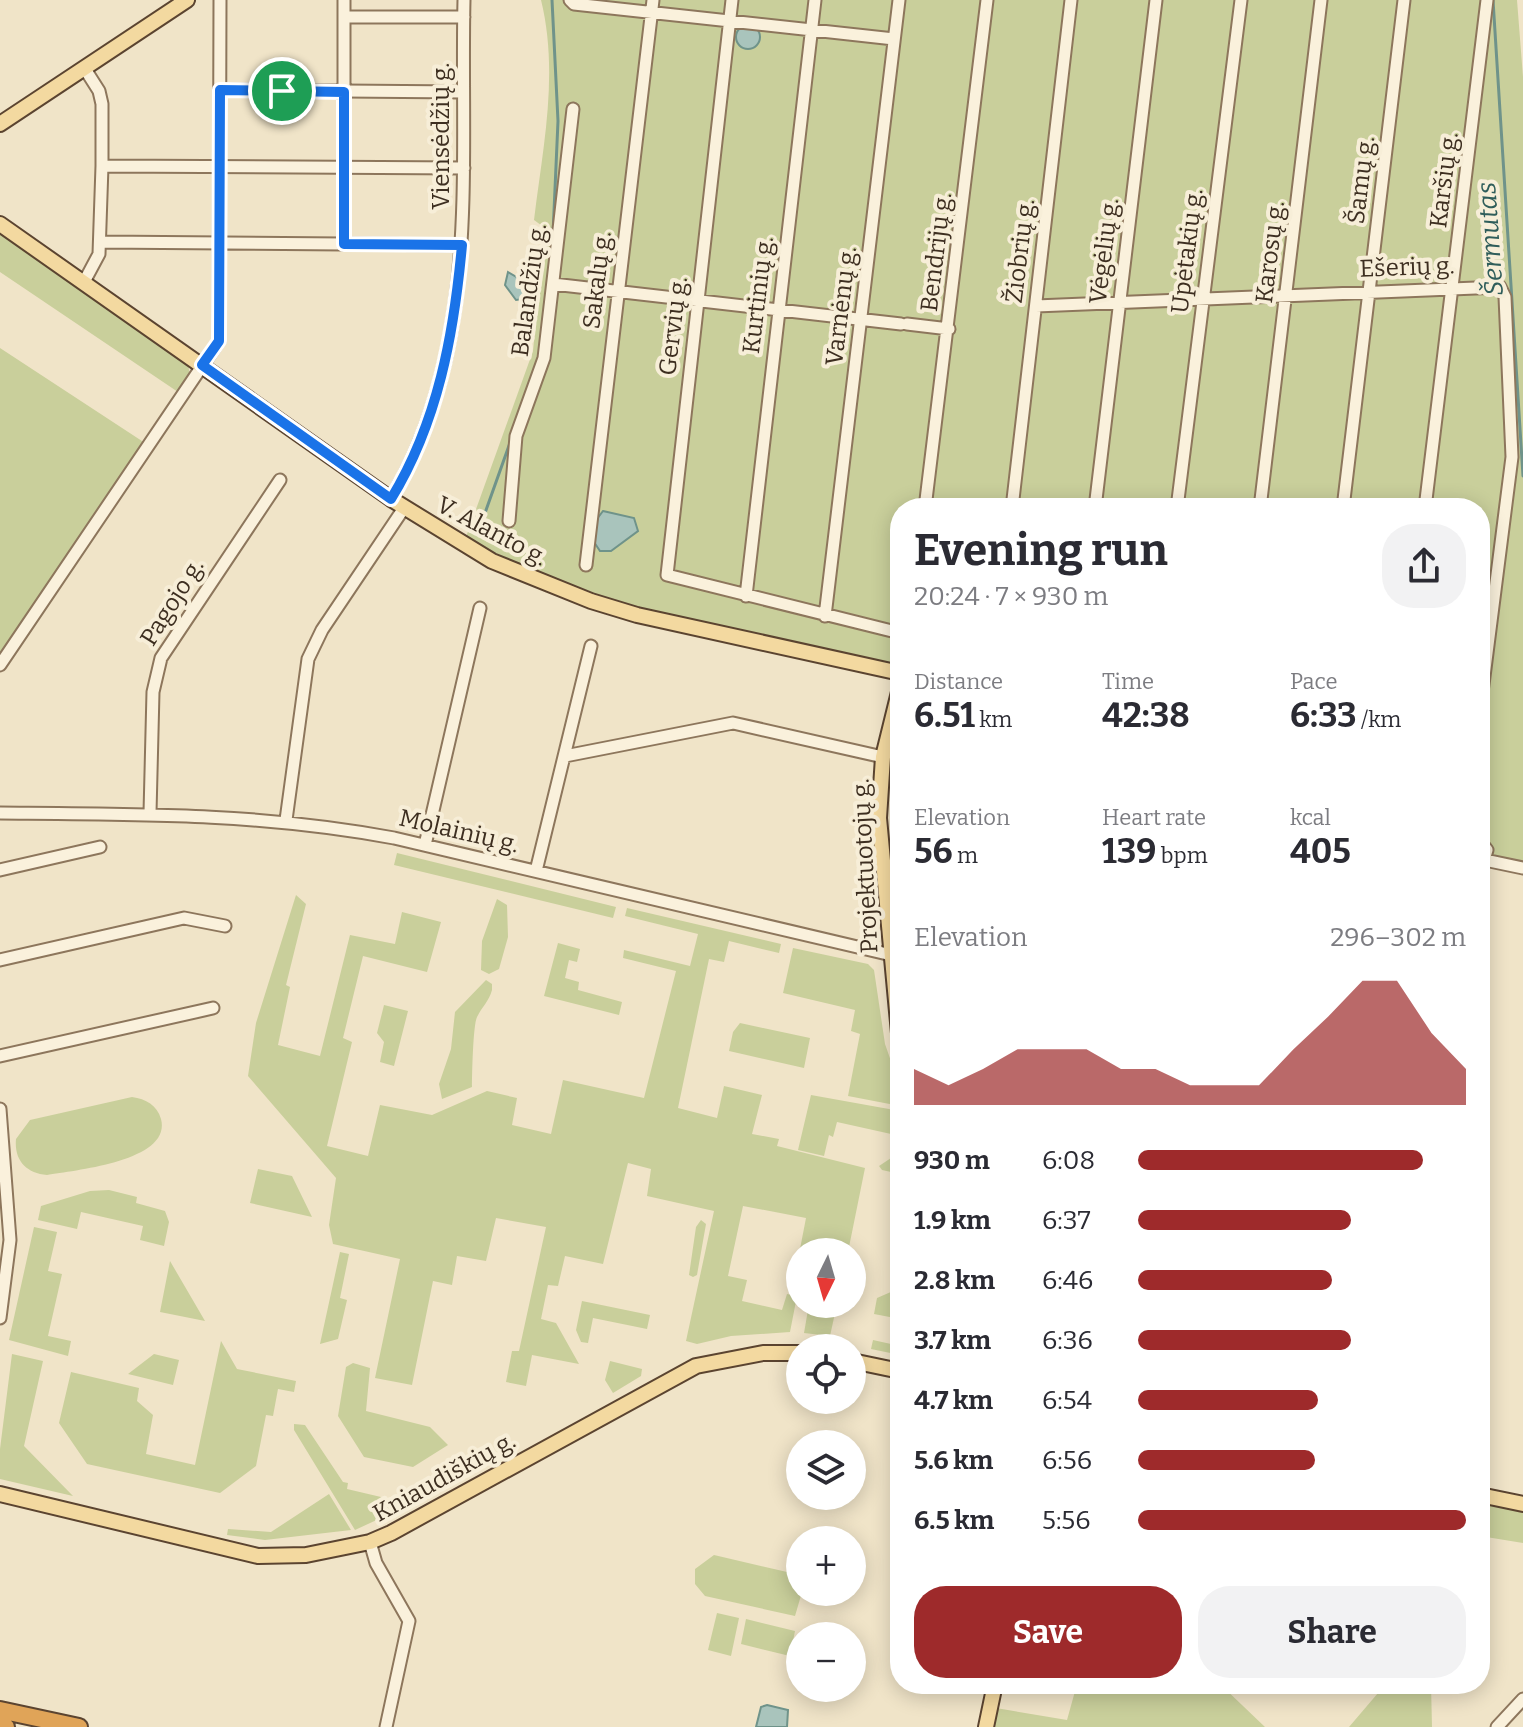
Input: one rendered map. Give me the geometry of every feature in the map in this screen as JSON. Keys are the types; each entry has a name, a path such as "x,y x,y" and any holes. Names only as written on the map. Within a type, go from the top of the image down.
{"highway":[{"path":"0,1710 79,1727"},
{"path":"0,1726 6,1727"}],"main road":[{"path":"0,124 187,0"},
{"name":"V. Alanto g.","path":"0,224 398,504 492,561 591,601 890,671"},
{"name":"Projektuotojų g.","path":"890,729 883,757 879,818 890,913"},
{"name":"Kniaudiškių g.","path":"0,1494 242,1554 288,1557 370,1542 696,1366 763,1353 786,1353"},
{"path":"866,1364 890,1369"},
{"path":"1490,1497 1523,1504"},
{"path":"986,1727 993,1694"}],"street":[{"path":"0,665 219,341 220,0"},
{"path":"344,0 344,244"},
{"name":"Viensėdžių g.","path":"286,820 308,659 322,630 398,504 442,378 456,313 462,245 464,0"},
{"path":"570,0 574,4 652,6 730,20 894,39"},
{"name":"Gervių g.","path":"732,0 665,568 672,579 890,631"},
{"name":"Kurtinių g.","path":"746,596 815,0"},
{"name":"Varnėnų g.","path":"825,616 899,0"},
{"name":"Bendrijų g.","path":"926,498 987,0"},
{"name":"Žiobrių g.","path":"1013,498 1071,0"},
{"name":"Vėgėlių g.","path":"1096,498 1156,0"},
{"name":"Upėtakių g.","path":"1178,498 1241,0"},
{"name":"Karosų g.","path":"1261,498 1321,0"},
{"name":"Šamų g.","path":"1344,498 1404,0"},
{"name":"Karšių g.","path":"1426,498 1487,0"},
{"name":"Sakalų g.","path":"586,565 652,6"},
{"path":"344,17 464,17"},
{"path":"84,282 95,266 101,242 102,166 102,104 99,91 85,69"},
{"path":"220,90 463,92"},
{"name":"Balandžių g.","path":"509,521 516,436 540,373 573,109"},
{"path":"102,166 464,168"},
{"path":"101,242 462,245"},
{"path":"553,284 949,329"},
{"name":"Ešerių g.","path":"1036,306 1500,287 1505,297 1512,457 1490,630"},
{"name":"Pagojo g.","path":"150,813 153,692 161,658 280,480"},
{"path":"425,845 480,608"},
{"path":"536,871 591,646"},
{"path":"565,756 654,736 744,723 883,757"},
{"name":"Molainių g.","path":"0,813 150,813 286,820 425,845 890,955"},
{"path":"0,870 100,847"},
{"path":"1490,861 1523,868"},
{"path":"0,960 184,918 225,926"},
{"path":"0,1056 213,1008"},
{"path":"0,1109 10,1240 0,1318"},
{"path":"370,1542 383,1577 409,1621 386,1727"},
{"path":"1497,1727 1523,1699"}],"green space":[{"path":"541,0 1517,0 1523,77 1523,862 1490,854 1490,498 890,498 890,663 634,608 526,570 466,537 533,351 545,228 534,220 548,110 546,27"},
{"path":"0,230 188,363 190,377 178,392 0,272"},
{"path":"0,348 145,443 0,659"},
{"path":"397,853 616,907 613,918 394,865"},
{"path":"296,895 306,904 286,985 290,987 278,1045 320,1056 350,935 395,944 402,912 441,922 427,972 363,956 343,1038 352,1042 327,1146 368,1156 380,1105 432,1115 487,1091 517,1098 512,1125 551,1134 563,1080 644,1098 676,971 623,958 624,950 690,966 698,934 625,916 627,908 781,944 779,953 729,941 724,962 709,959 678,1108 717,1118 724,1086 762,1095 752,1134 779,1139 777,1146 865,1168 851,1238 802,1238 806,1218 743,1206 728,1276 747,1280 742,1301 782,1310 786,1297 786,1318 793,1318 790,1332 731,1336 697,1344 686,1341 714,1211 647,1196 651,1169 628,1163 603,1264 565,1256 558,1286 548,1285 541,1319 556,1323 579,1364 532,1355 526,1386 506,1382 512,1351 519,1351 546,1227 496,1218 486,1261 457,1256 452,1285 433,1281 412,1385 375,1378 400,1259 333,1244 329,1225 336,1178 248,1076 256,1023"},
{"path":"497,899 507,905 508,937 499,969 489,974 481,970 482,941"},
{"path":"558,943 580,949 577,962 569,960 565,978 579,982 578,990 622,1002 619,1015 544,996"},
{"path":"793,948 868,964 874,970 890,1058 890,1104 848,1096 860,1034 851,1031 855,1010 783,993"},
{"path":"486,980 492,984 492,990 477,1017 472,1087 442,1099 439,1084 451,1049 455,1012"},
{"path":"384,1005 408,1011 394,1066 380,1062 384,1042 377,1033"},
{"path":"740,1023 810,1038 804,1068 729,1051 733,1032"},
{"path":"811,1095 890,1109 890,1134 837,1122 833,1137 829,1135 824,1156 798,1150"},
{"path":"132,1097 150,1104 161,1119 160,1133 152,1145 137,1154 99,1166 47,1175 27,1168 19,1159 16,1139 30,1120"},
{"path":"890,1159 890,1172 879,1166"},
{"path":"258,1169 292,1176 312,1217 250,1203"},
{"path":"109,1190 137,1197 136,1203 165,1211 169,1222 164,1246 140,1240 143,1226 81,1212 77,1229 38,1220 41,1206 90,1191"},
{"path":"701,1220 706,1224 697,1275 693,1277 689,1275 696,1227"},
{"path":"34,1227 57,1232 48,1271 62,1274 48,1336 71,1341 68,1356 9,1340"},
{"path":"340,1252 349,1254 340,1298 347,1300 338,1339 320,1344"},
{"path":"170,1261 205,1321 160,1312"},
{"path":"890,1292 890,1317 874,1314 877,1298"},
{"path":"582,1301 650,1315 647,1329 593,1318 588,1343 581,1342 576,1330"},
{"path":"807,1318 834,1318 830,1334 804,1333"},
{"path":"873,1340 890,1344 890,1353 871,1349"},
{"path":"221,1341 237,1369 296,1381 294,1392 278,1389 273,1416 266,1415 256,1466 220,1493 87,1464 59,1423 71,1372 139,1388 137,1401 153,1415 146,1454 195,1465"},
{"path":"12,1354 43,1361 24,1446 73,1496 0,1479 0,1449"},
{"path":"154,1354 179,1360 173,1385 128,1374"},
{"path":"610,1361 642,1369 641,1376 613,1393 605,1380"},
{"path":"353,1363 370,1368 366,1411 430,1427 448,1445 413,1467 364,1457 338,1416 346,1367"},
{"path":"294,1424 305,1425 343,1482 348,1483 347,1489 398,1501 400,1495 409,1505 355,1530 294,1430"},
{"path":"329,1494 351,1530 265,1540 227,1535 228,1529 271,1532"},
{"path":"1490,1503 1523,1510 1523,1543 1490,1538"},
{"path":"714,1555 786,1572 786,1606 798,1606 795,1616 705,1596 695,1584 695,1569"},
{"path":"717,1613 739,1618 731,1656 708,1650"},
{"path":"746,1619 786,1629 786,1655 741,1644"},
{"path":"1074,1694 1230,1694 1265,1727 992,1727 996,1708 1067,1720"},
{"path":"1377,1694 1431,1694 1432,1727 1349,1727"}],"water":[{"path":"748,25 759,32 760,37 753,48 748,49 737,42 736,37 743,26"},
{"path":"508,272 525,282 523,299 516,300 505,285"},
{"path":"603,511 634,518 638,531 611,551 600,551 594,542 597,519"},
{"path":"767,1705 788,1710 787,1727 756,1727 761,1707"}],"waterway":[{"path":"552,0 558,121 553,234"},
{"name":"Šermutas","path":"1493,0 1523,476"},
{"path":"480,527 511,440"}],"route":[{"path":"220,90 282,91 344,92 344,244 462,245 456,313 442,378 423,434 391,499 202,365 219,341 220,90"}]}
